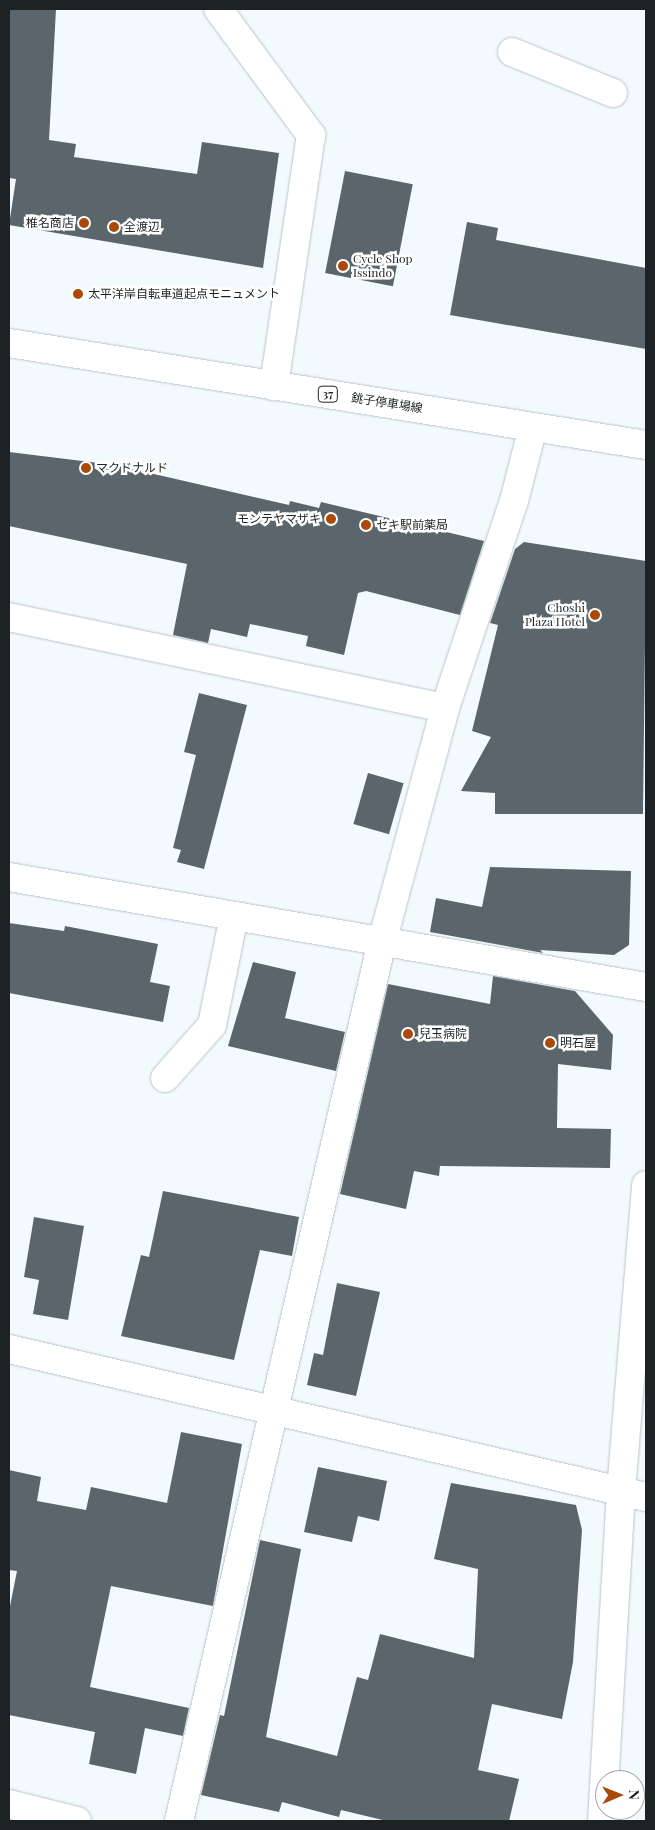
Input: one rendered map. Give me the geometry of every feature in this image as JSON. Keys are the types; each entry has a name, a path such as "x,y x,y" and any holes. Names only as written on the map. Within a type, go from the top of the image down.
{"street":[{"path":"218,9 311,136 274,386"},
{"path":"512,52 613,94"},
{"name":"銚子停車場線","path":"9,343 646,445"},
{"path":"178,1821 382,942 445,708 514,501 533,427"},
{"path":"9,617 445,708"},
{"path":"9,877 646,988"},
{"path":"165,1078 212,1025 234,916"},
{"path":"602,1821 634,1494 646,1185"},
{"path":"9,1350 634,1494"},
{"path":"9,1804 77,1821"}],"building":[{"path":"9,9 56,9 49,140 76,144 74,157 197,174 202,142 279,153 263,268 9,225 16,179 9,178"},
{"path":"345,171 413,184 393,286 325,273"},
{"path":"467,222 498,228 496,240 646,268 646,349 450,315"},
{"path":"9,452 115,465 289,505 290,501 319,508 321,502 484,541 460,615 366,591 358,593 344,655 306,646 308,636 250,624 247,637 211,629 208,643 173,635 187,564 9,526"},
{"path":"524,542 646,561 643,814 495,814 495,793 461,791 491,737 472,731 498,625 490,623 515,549"},
{"path":"199,693 247,705 204,869 177,862 181,850 173,848 196,755 184,752"},
{"path":"368,773 404,783 389,834 353,824"},
{"path":"490,867 631,871 629,945 614,955 540,950 543,953 430,932 436,898 482,907"},
{"path":"9,923 64,931 65,926 158,944 150,982 170,986 163,1022 9,993"},
{"path":"253,962 296,972 285,1018 345,1032 336,1071 228,1046"},
{"path":"493,976 575,991 613,1035 611,1070 558,1064 557,1128 611,1129 610,1168 440,1166 439,1176 414,1171 406,1209 340,1194 388,984 490,1004"},
{"path":"163,1191 299,1217 292,1256 260,1250 234,1360 121,1336 141,1255 149,1257"},
{"path":"34,1217 84,1226 68,1320 33,1314 39,1280 24,1277"},
{"path":"337,1283 380,1292 356,1396 307,1385 314,1353 323,1355"},
{"path":"181,1432 242,1444 213,1606 111,1586 90,1687 189,1708 183,1736 145,1728 136,1774 89,1764 95,1732 9,1715 9,1611 17,1571 9,1570 9,1470 41,1477 37,1501 86,1510 91,1487 167,1503"},
{"path":"318,1467 387,1481 379,1521 358,1516 352,1542 304,1532"},
{"path":"451,1483 576,1505 582,1530 573,1662 562,1719 492,1704 478,1770 519,1779 509,1821 387,1821 341,1810 339,1817 282,1802 279,1812 201,1795 220,1715 224,1716 260,1540 301,1549 266,1737 337,1756 357,1677 368,1680 380,1634 474,1658 478,1569 434,1559"}],"place":[{"name":"椎名商店","path":"84,223"},
{"name":"全渡辺","path":"114,227"},
{"name":"Cycle Shop Issindo","path":"343,266"},
{"name":"太平洋岸自転車道起点モニュメント","path":"78,294"},
{"name":"マクドナルド","path":"86,468"},
{"name":"モンテヤマザキ","path":"331,519"},
{"name":"セキ駅前薬局","path":"366,525"},
{"name":"Choshi Plaza Hotel","path":"595,615"},
{"name":"兒玉病院","path":"408,1034"},
{"name":"明石屋","path":"550,1043"}]}
